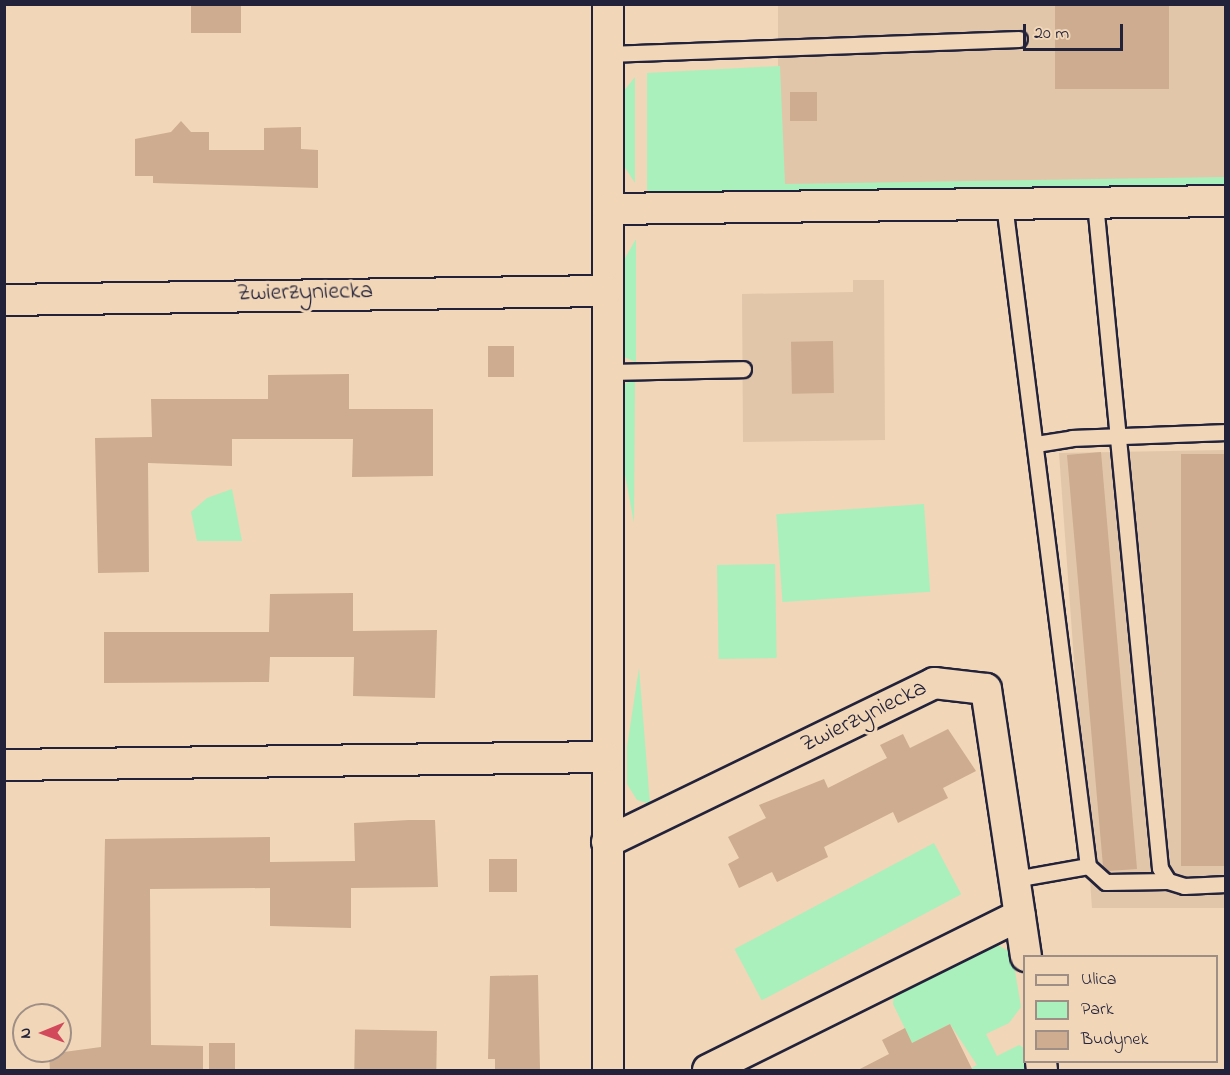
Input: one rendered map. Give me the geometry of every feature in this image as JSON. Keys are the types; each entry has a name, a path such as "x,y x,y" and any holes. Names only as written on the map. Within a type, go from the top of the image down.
{"street":[{"path":"608,4 605,372 608,1071"},
{"path":"608,209 1226,201"},
{"name":"Zwierzyniecka","path":"4,300 606,291"},
{"name":"Zwierzyniecka","path":"607,842 934,683 986,689 1026,955"},
{"path":"4,765 605,758"},
{"path":"708,1071 1020,915"}],"lane":[{"path":"608,54 1019,39"},
{"path":"1095,203 1160,868 1168,881"},
{"path":"1004,204 1088,866 1106,882 1168,881 1184,886 1226,884"},
{"path":"605,372 743,369"},
{"path":"1036,444 1072,438 1119,439 1226,432"},
{"path":"1014,879 1088,866"}],"shaded area":[{"path":"778,5 1225,5 1225,184 778,184"},
{"path":"853,280 884,280 885,440 743,442 742,294 853,292"},
{"path":"1225,450 1225,908 1092,908 1059,453"}],"green space":[{"path":"780,66 785,184 1226,177 1225,186 657,194 647,190 647,73"},
{"path":"635,77 635,183 624,166 623,92"},
{"path":"636,239 636,362 624,357 624,260"},
{"path":"635,379 634,523 624,469 625,384"},
{"path":"232,489 242,541 197,541 191,512 207,498"},
{"path":"924,504 930,592 782,602 776,514"},
{"path":"775,564 777,658 719,659 717,565"},
{"path":"639,668 650,804 637,800 627,784 627,747"},
{"path":"934,843 961,894 762,1000 734,949"},
{"path":"994,943 1012,953 1021,1007 1009,1023 986,1034 997,1056 1019,1045 1023,1047 1023,1063 1028,1063 1030,1070 968,1070 977,1065 950,1024 912,1043 893,1004 894,990"}],"building":[{"path":"191,4 241,4 241,33 191,33"},
{"path":"1055,4 1169,4 1169,89 1055,89"},
{"path":"790,92 817,92 817,121 790,121"},
{"path":"181,121 191,132 209,132 209,150 264,150 264,128 301,127 301,149 318,150 318,188 153,183 153,176 135,176 135,139 171,132"},
{"path":"833,341 834,393 792,394 791,342"},
{"path":"488,346 514,346 514,377 488,377"},
{"path":"349,374 349,409 433,409 433,476 352,477 353,439 232,439 232,466 148,463 149,572 98,573 95,438 152,437 151,399 268,399 268,375"},
{"path":"1101,452 1137,869 1108,871 1103,866 1067,455"},
{"path":"1181,454 1226,454 1226,866 1181,866"},
{"path":"353,593 353,631 437,630 435,698 353,696 354,657 270,657 269,682 104,683 104,632 269,632 270,594"},
{"path":"948,729 976,771 943,788 948,798 898,823 893,812 824,847 828,857 777,882 772,872 739,888 728,864 739,858 728,837 766,818 759,805 824,779 828,788 887,758 880,745 903,734 910,748"},
{"path":"435,820 438,887 351,888 351,928 270,926 270,888 150,889 151,1045 203,1046 203,1071 50,1071 50,1063 72,1063 72,1051 101,1047 105,839 270,837 270,862 355,861 354,823"},
{"path":"489,859 517,859 517,892 489,892"},
{"path":"538,975 540,1070 495,1071 495,1059 488,1059 490,976"},
{"path":"950,1024 973,1071 856,1071 889,1054 882,1040 905,1028 912,1043"},
{"path":"355,1030 437,1031 436,1070 354,1070"},
{"path":"209,1043 235,1043 235,1070 209,1070"}]}
